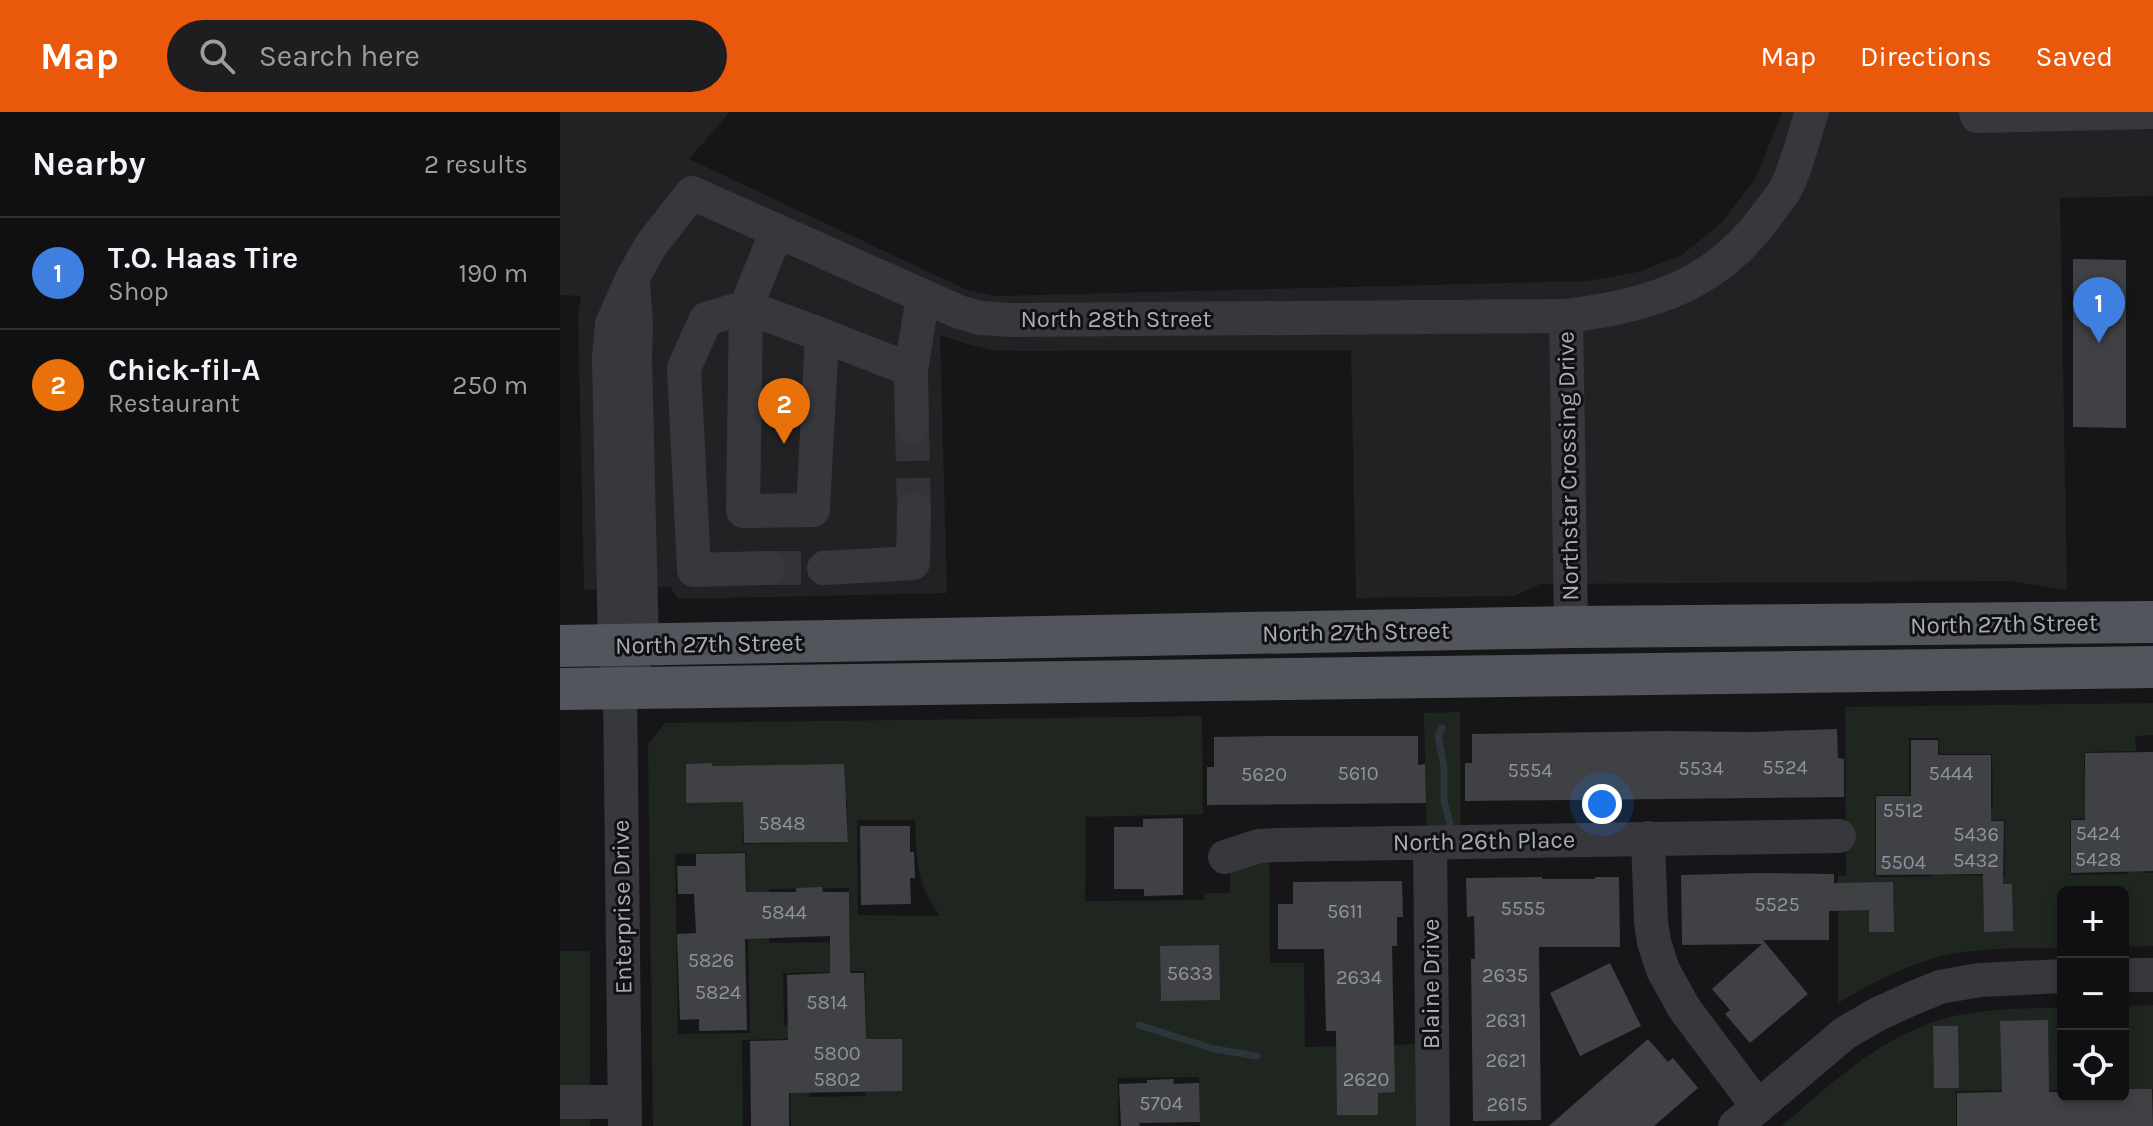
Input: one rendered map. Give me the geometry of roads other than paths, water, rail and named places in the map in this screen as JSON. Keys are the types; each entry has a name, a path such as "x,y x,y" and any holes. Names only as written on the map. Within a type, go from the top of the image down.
{"main road":[{"name":"North 27th Street","path":"560,646 1571,627 2153,622"},
{"name":"North 27th Street","path":"560,689 2153,667"}],"street":[{"name":"Northstar Crossing Drive","path":"1571,627 1566,316 1610,311 1649,301 1683,288 1714,270 1752,236 1786,188 1812,112"},
{"path":"1976,112 1977,116 2153,112"},
{"name":"North 28th Street","path":"692,193 923,296 980,318 1566,316"},
{"name":"Enterprise Drive","path":"624,1114 620,688 629,646 636,324 633,277 651,245 692,193"},
{"path":"743,511 746,307 777,231"},
{"path":"912,427 911,370 923,296"},
{"path":"767,568 694,570 684,368 706,319 746,307 911,370"},
{"path":"691,522 732,521 743,511 813,510 822,335"},
{"path":"824,568 913,563 914,510"},
{"name":"North 26th Place","path":"1225,857 1267,846 1839,836"},
{"path":"1648,838 1651,922 1663,970 1746,1116 1845,1033 1920,995 1940,987 1979,980 2057,976"},
{"name":"Blaine Drive","path":"1430,843 1433,1126"},
{"path":"2129,975 2153,975"},
{"path":"560,1102 624,1114"}],"waterway":[{"path":"1442,728 1438,736 1444,767 1444,801 1452,831"},
{"path":"1139,1025 1214,1049 1257,1056"}],"tunnel":[{"path":"912,427 914,510"},
{"path":"767,568 824,568"}],"place":[{"name":"T.O. Haas Tire","path":"2099,343"},
{"name":"Chick-fil-A","path":"784,444"}]}
